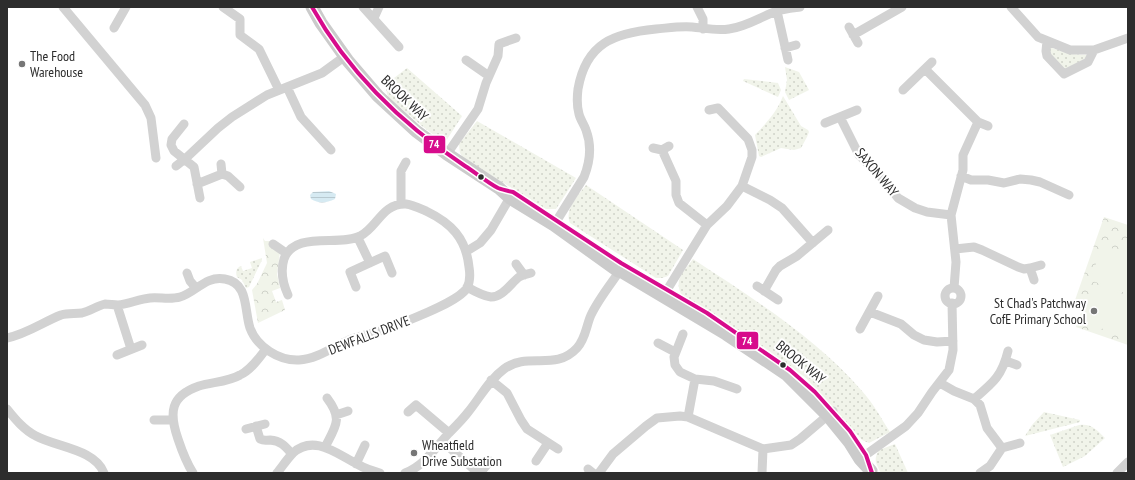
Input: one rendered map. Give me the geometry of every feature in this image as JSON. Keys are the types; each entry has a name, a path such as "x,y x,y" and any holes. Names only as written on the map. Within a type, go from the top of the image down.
{"street":[{"path":"64,7 145,105 151,118 156,158"},
{"path":"114,28 126,7"},
{"path":"223,7 240,19 240,35 259,49 301,117 331,150"},
{"name":"BROOK WAY","path":"312,7 344,56 382,99 416,131 447,154 499,188 556,222 621,268 665,293 786,374 850,431 871,472"},
{"path":"363,7 400,47"},
{"path":"374,18 379,7"},
{"path":"556,222 584,177 587,169 590,143 586,129 578,112 577,97 583,74 592,54 601,45 614,37 636,31 675,27 714,30 729,29 743,26 778,11 800,7"},
{"path":"858,43 851,31 885,11 902,7"},
{"path":"1011,7 1038,37 1070,50 1094,50 1128,38"},
{"path":"703,28 703,19 699,10 710,9"},
{"path":"778,11 788,60"},
{"path":"492,38 499,44"},
{"path":"499,44 516,38"},
{"path":"1047,41 1047,56 1064,74 1088,62 1094,50"},
{"path":"447,154 478,109 489,76 498,56 499,44"},
{"path":"785,48 796,45"},
{"path":"176,166 232,117 267,95 322,73 344,56"},
{"path":"466,60 489,76"},
{"path":"903,90 932,62"},
{"path":"925,69 978,122 988,126"},
{"path":"665,293 707,225 727,206 742,186 752,157 750,142 715,106"},
{"path":"825,122 857,110"},
{"name":"SAXON WAY","path":"840,117 859,156 883,180 898,198 915,208 927,212 951,215"},
{"path":"863,457 906,426 918,413 949,370 952,359 952,303 946,300 945,294 948,289 954,288 957,268 951,215 963,170 963,155 978,122"},
{"path":"184,124 172,139 171,144 174,151 194,168 200,198"},
{"path":"661,148 676,181 676,195 679,203 707,225"},
{"path":"401,204 401,171 406,162"},
{"path":"221,164 222,174"},
{"path":"197,184 222,174 228,176 240,186"},
{"path":"961,176 971,180 988,180 1004,183 1020,179 1031,180 1040,182 1069,196"},
{"path":"742,186 770,200 782,208 813,243"},
{"path":"1056,201 1059,191"},
{"path":"467,251 480,243 512,195"},
{"path":"288,295 284,287 282,266 286,253 293,247 306,242 358,238 371,227 385,211 401,204 415,206 434,215 452,227 461,239 467,251 470,272 467,287 483,295 491,297 498,296 528,274 516,264"},
{"path":"778,300 761,288 780,266 798,256 828,230"},
{"path":"358,238 370,263"},
{"path":"273,244 286,253"},
{"path":"955,249 974,247 1024,269 1042,265"},
{"path":"356,287 350,272 384,256 392,273"},
{"path":"404,473 420,466 469,411 491,380 504,368 518,362 532,360 549,362 566,357 577,348 582,341 591,315 621,268"},
{"path":"1030,268 1034,280"},
{"path":"187,273 190,281 196,288"},
{"name":"DEWFALLS DRIVE","path":"7,338 29,331 62,315 80,313 105,304 117,305 153,298 165,299 181,297 206,282 217,279 225,279 233,282 240,288 244,296 250,328 257,340 266,349 275,355 289,359 306,359 318,355 334,346 352,339 379,332 448,303 459,296 467,287"},
{"path":"860,328 878,296"},
{"path":"117,305 131,349"},
{"path":"870,312 901,324 914,335 924,340 937,342 952,341"},
{"path":"683,334 674,357 675,365 680,372 695,379 714,381 738,389"},
{"path":"658,343 675,352"},
{"path":"117,356 142,345"},
{"path":"193,473 184,456 172,420 172,411 175,403 181,395 197,387 240,375 248,370 266,349"},
{"path":"974,399 998,378 1006,361 1008,351"},
{"path":"1006,361 1017,365"},
{"path":"688,417 695,379"},
{"path":"491,380 507,393 521,420 527,428 558,449"},
{"path":"940,383 954,391 974,399 980,405 987,428 1002,448"},
{"path":"325,447 337,425 336,415 327,398"},
{"path":"408,412 418,402 449,433"},
{"path":"7,409 21,425 35,436 89,456 97,462 104,473"},
{"path":"336,415 348,411"},
{"path":"599,473 613,454 657,418 680,416 688,417 763,449 791,445 800,440 831,414"},
{"path":"154,420 172,420"},
{"path":"246,429 260,425 260,439 263,441 271,440 282,442 292,454"},
{"path":"442,441 479,473 490,461"},
{"path":"536,461 548,443"},
{"path":"980,473 990,466 1002,448 1020,443"},
{"path":"277,473 292,454 300,448 308,445 325,447 356,464 380,473"},
{"path":"356,464 365,445"},
{"path":"762,473 763,449"},
{"path":"1117,473 1128,462"}],"green space":[{"path":"1049,47 1071,54 1088,55 1088,57 1064,70 1048,52"},
{"path":"785,67 799,72 809,90 789,100 785,92 787,80"},
{"path":"407,68 462,116 446,141 439,139 388,97 385,85"},
{"path":"744,79 778,83 781,90 778,97 743,81"},
{"path":"783,96 801,126 809,132 801,148 794,150 781,148 761,157 759,156 755,135 767,122 781,102"},
{"path":"477,121 576,178 556,209 546,209 463,158 460,153 459,144"},
{"path":"586,185 683,250 668,276 656,278 570,223 570,208"},
{"path":"1104,217 1128,225 1128,345 1076,327 1083,307 1074,303"},
{"path":"263,238 265,241 270,241 271,244 280,252 277,274 280,288 272,291 276,302 282,300 285,310 258,323 252,290 257,284 267,263"},
{"path":"1103,245 1128,254 1128,294 1090,280"},
{"path":"262,258 249,287 246,288 242,280 237,277 237,269 241,266 243,271 252,268 250,262"},
{"path":"693,259 782,319 824,353 844,371 866,396 890,432 869,443 862,440 806,378 755,341 681,294 679,279"},
{"path":"1095,284 1128,297 1128,338 1081,321"},
{"path":"1044,412 1080,420 1080,422 1025,436 1032,425"},
{"path":"1079,425 1090,426 1105,438 1085,456 1063,467 1050,435"},
{"path":"895,444 908,473 881,473 876,462 877,453 879,450"}],"shaded area":[{"path":"329,191 336,194 335,199 317,202 311,199 310,195 313,192"}],"transit line":[{"name":"74","path":"312,7 327,31 360,76 379,96 420,133 490,183 498,188 513,192 621,263 707,313 790,370 815,392 850,431 866,455 872,473"}],"place":[{"name":"The Food Warehouse","path":"22,64"},
{"name":"St Chad's Patchway CofE Primary School","path":"1094,311"},
{"name":"Wheatfield Drive Substation","path":"414,453"}]}
